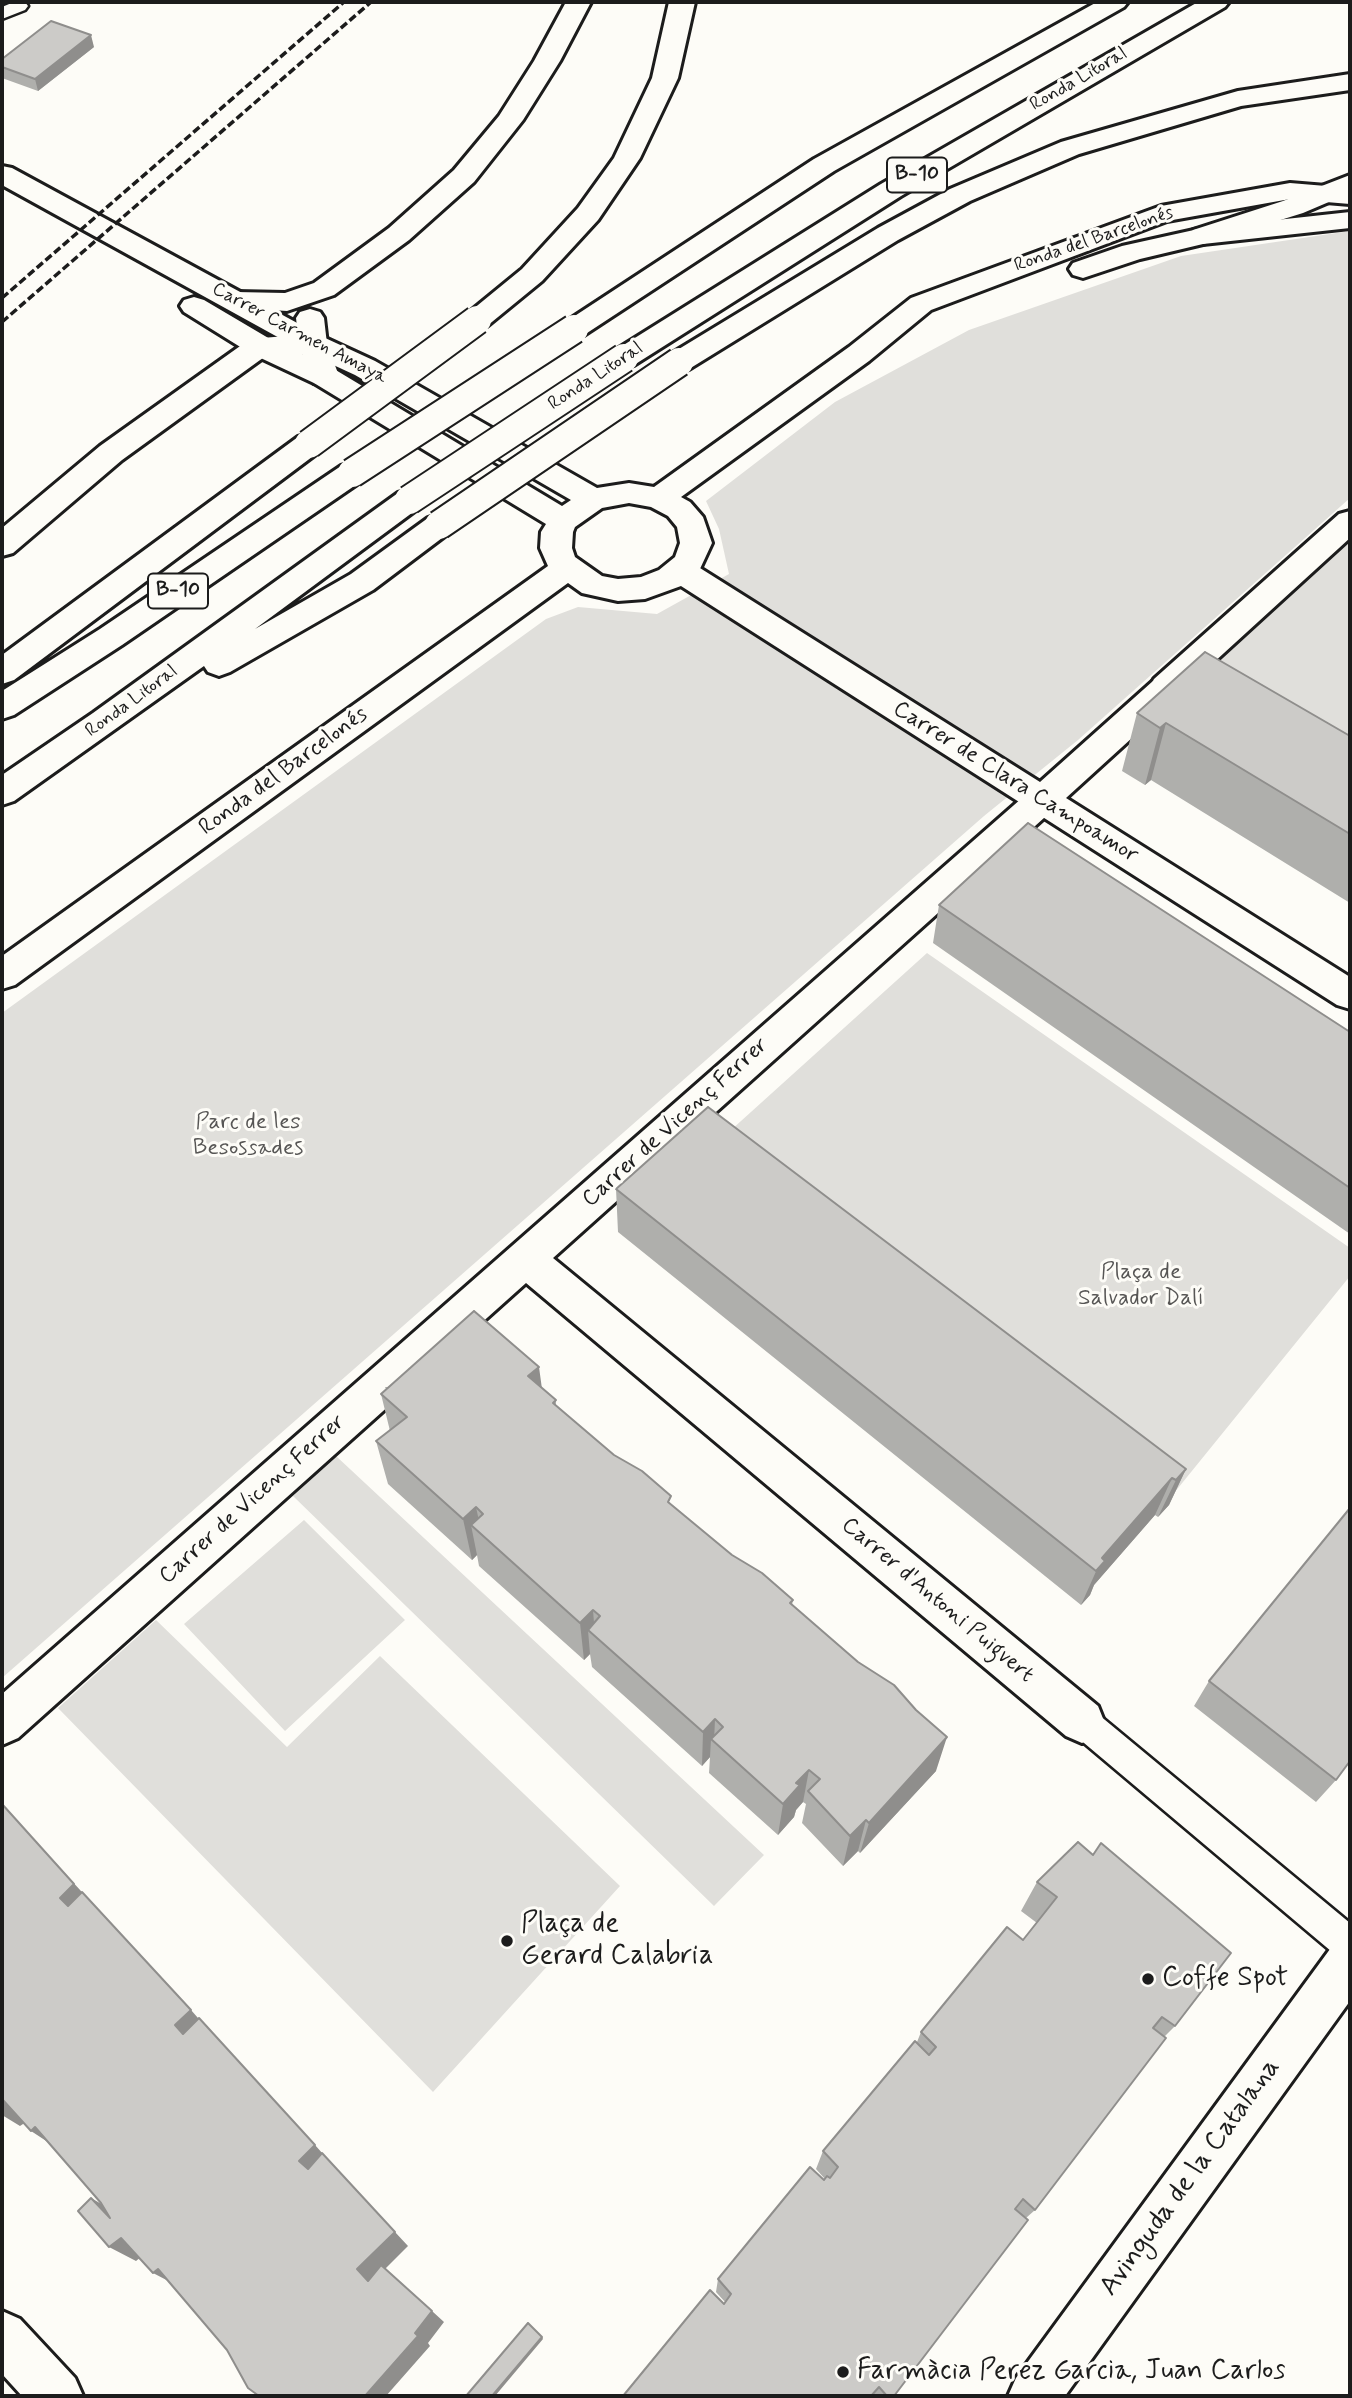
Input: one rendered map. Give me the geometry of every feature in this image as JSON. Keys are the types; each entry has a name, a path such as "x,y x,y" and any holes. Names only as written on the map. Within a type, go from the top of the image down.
{"main road":[{"path":"236,301 287,302 324,289 399,234 464,176 510,120 547,61 578,2"},
{"path":"2,672 477,320 542,265 588,214 627,158 665,78 682,2"},
{"name":"B-10","path":"2,707 111,637 352,473 824,165 1115,2"},
{"name":"Ronda Litoral","path":"2,792 105,722 409,500 624,358 891,190 1216,2"},
{"path":"105,722 234,657 362,582 439,525 678,362 888,234 960,195 1070,148 1238,99 1350,82"},
{"name":"Carrer Carmen Amaya","path":"2,174 313,344 365,368 593,499"},
{"path":"1203,236 1337,195 1350,183"},
{"name":"Ronda del Barcelonés","path":"659,498 859,354 921,304 1161,214 1290,191 1337,195"},
{"name":"Carrer Carmen Amaya","path":"2,201 185,301 260,346 324,376 563,520"},
{"name":"Ronda del Barcelonés","path":"859,354 992,299 1132,252 1203,236 1350,220"},
{"path":"324,289 309,312 313,344 324,376"},
{"path":"2,545 111,453 260,346 313,344"},
{"path":"629,493 659,498 679,509 692,524 696,543 688,563 681,571 670,579 645,588 618,590 593,584 567,568 556,548 557,532 563,520 593,499 629,493"},
{"name":"Carrer de Vicenç Ferrer","path":"2,1723 1042,800 1350,521"},
{"name":"Ronda del Barcelonés","path":"2,975 567,568"},
{"name":"Carrer de Clara Campoamor","path":"681,571 1350,995"},
{"name":"Carrer d'Antoni Puigvert","path":"524,1258 1082,1721"},
{"name":"Avinguda de la Catalana","path":"1034,2396 1350,1962"},
{"path":"2,2337 57,2396"}],"lane":[{"name":"Carrer d'Antoni Puigvert","path":"1082,1721 1350,1945"}],"green space":[{"name":"Parc de les Besossades","path":"1350,231 1350,498 1078,740 984,816 2,1678 2,1013 546,619 578,607 657,614 729,574 719,529 706,501 835,402 969,330 1181,256"},
{"path":"1350,539 1350,780 1189,687"},
{"name":"Plaça de Salvador Dalí","path":"927,953 1350,1248 1350,1276 1170,1498 710,1149"},
{"path":"336,1456 764,1855 714,1906 293,1496"},
{"path":"304,1520 405,1620 285,1731 184,1624"},
{"path":"156,1620 287,1747 380,1656 620,1886 433,2092 58,1708"}],"building":[{"path":"51,21 91,35 35,79 2,67 2,59"},
{"path":"1205,652 1350,736 1350,834 1166,723 1160,728 1137,713"},
{"path":"1028,823 1350,1032 1350,1188 939,905"},
{"path":"708,1107 1186,1469 1176,1480 1172,1478 1102,1558 1105,1561 1096,1571 616,1189"},
{"path":"474,1311 539,1367 528,1376 556,1400 553,1403 614,1455 642,1471 671,1496 668,1502 732,1555 762,1573 793,1600 790,1603 858,1662 894,1685 916,1710 947,1737 869,1823 866,1820 850,1836 808,1791 820,1779 809,1770 796,1783 800,1785 783,1804 711,1739 723,1727 715,1719 703,1732 588,1630 600,1616 593,1610 580,1623 471,1525 483,1514 476,1507 463,1519 376,1441 407,1417 381,1394"},
{"path":"1350,1508 1350,1761 1336,1780 1209,1681"},
{"path":"2,1804 74,1884 60,1898 68,1906 82,1892 191,2010 175,2025 183,2034 199,2018 315,2145 299,2161 308,2169 322,2153 395,2232 357,2269 368,2281 381,2265 432,2311 415,2333 418,2336 365,2396 259,2396 248,2388 227,2350 158,2269 153,2273 121,2238 109,2247 78,2211 91,2198 110,2218 101,2203 35,2127 31,2131 2,2099"},
{"path":"1078,1842 1093,1855 1101,1843 1231,1953 1175,2026 1162,2017 1153,2028 1166,2038 1035,2210 1023,2199 1015,2209 1028,2220 894,2396 887,2396 879,2387 871,2396 623,2396 710,2290 724,2304 731,2294 718,2279 810,2167 824,2180 827,2176 830,2178 838,2167 823,2151 915,2041 929,2055 936,2047 921,2032 1007,1927 1023,1940 1057,1897 1037,1882"},
{"path":"528,2323 542,2337 492,2396 466,2396"}],"railway":[{"path":"2,298 344,2"},
{"path":"2,322 371,2"}],"place":[{"name":"Plaça de Gerard Calabria","path":"507,1941"},
{"name":"Coffe Spot","path":"1148,1979"},
{"name":"Farmàcia Perez Garcia, Juan Carlos","path":"843,2372"}]}
